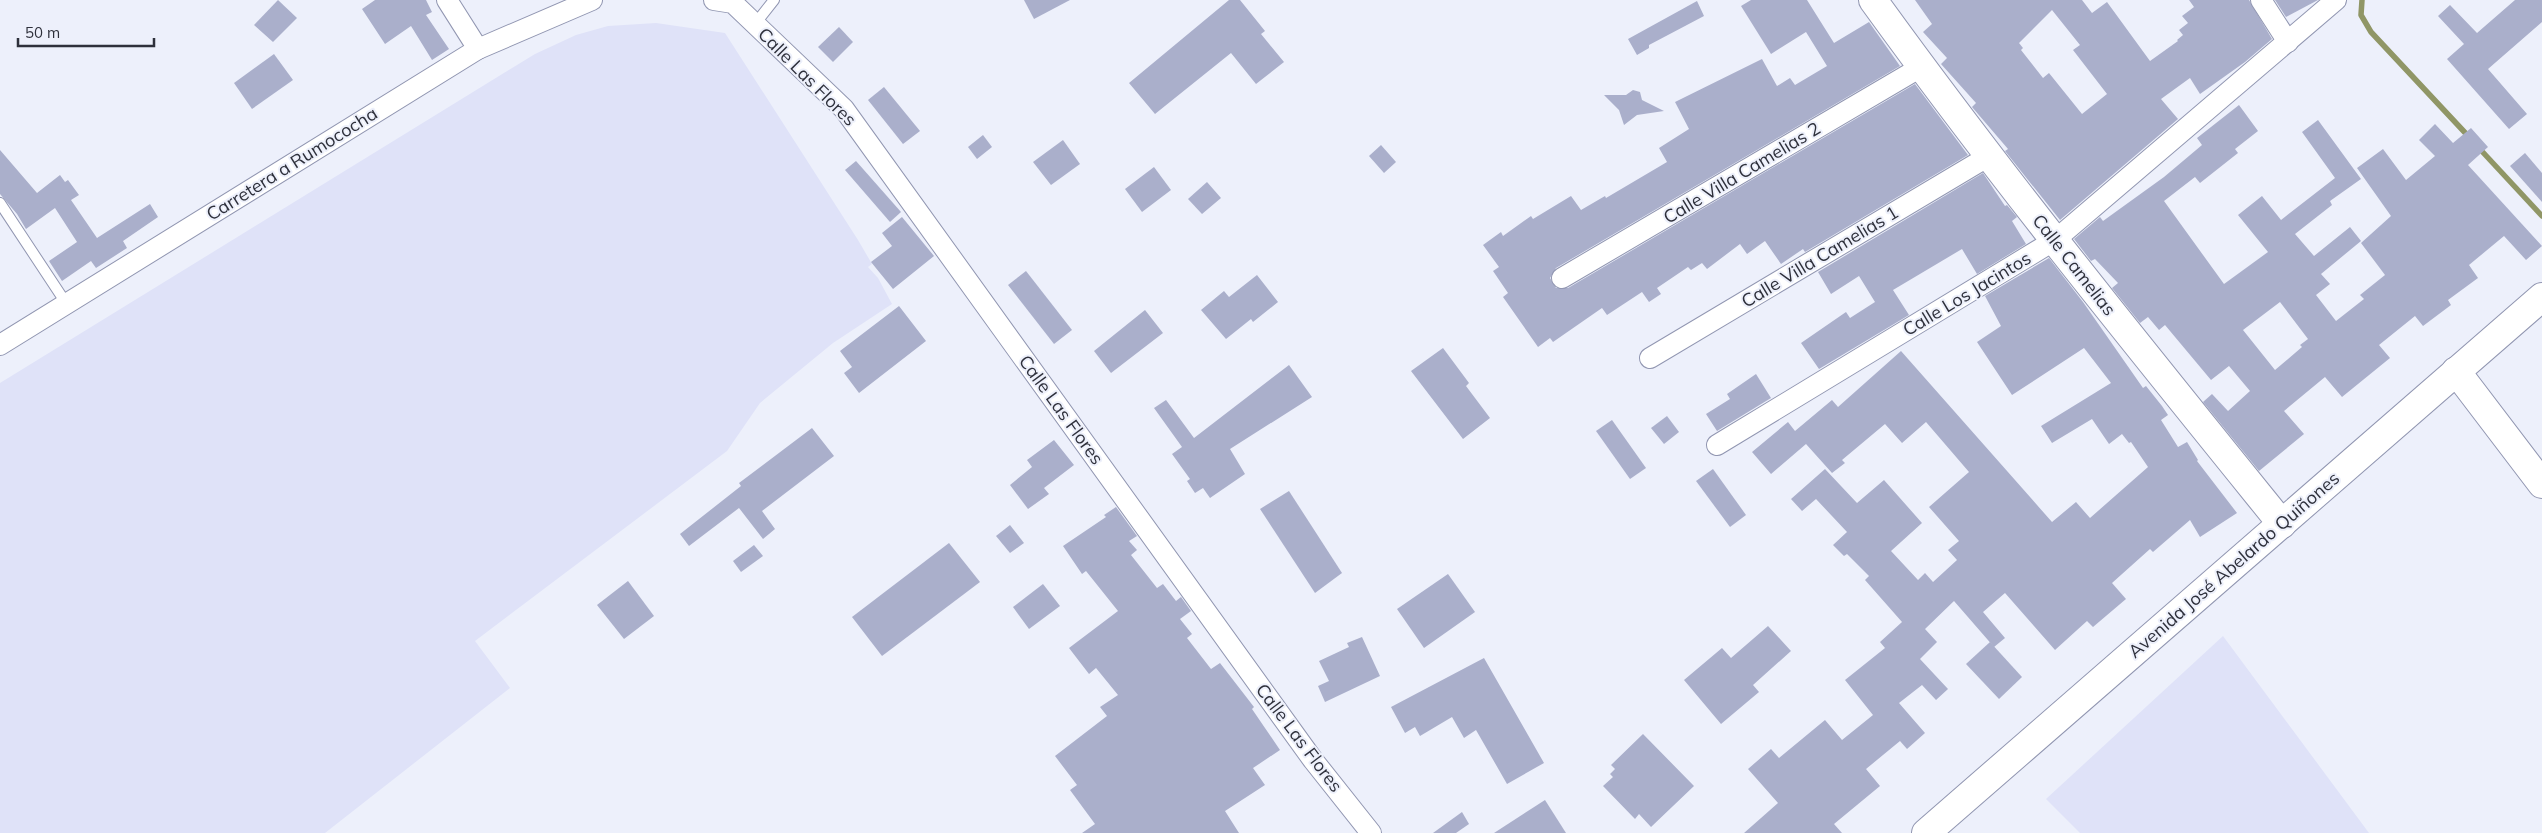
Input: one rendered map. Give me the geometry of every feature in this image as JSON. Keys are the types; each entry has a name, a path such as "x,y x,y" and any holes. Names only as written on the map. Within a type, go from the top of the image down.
{"main road":[{"name":"Calle Camelias","path":"1873,0 1921,66 2055,240 2282,524"},
{"name":"Avenida José Abelardo Quiñones","path":"1926,833 1950,824 2229,567 2282,524 2542,297"},
{"path":"2456,371 2542,484"}],"street":[{"path":"447,0 478,49"},
{"name":"Carretera a Rumococha","path":"0,345 478,49 592,0"},
{"path":"2261,0 2288,42"},
{"name":"Calle Los Jacintos","path":"1717,445 2055,240 2336,0"},
{"name":"Calle Las Flores","path":"723,2 754,24 844,109 1313,760 1371,833"},
{"name":"Calle Villa Camelias 2","path":"1562,278 1921,66"},
{"name":"Calle Villa Camelias 1","path":"1650,358 1990,156"}],"lane":[{"path":"754,24 774,0"},
{"path":"0,203 66,304"}],"shaded area":[{"path":"656,23 725,33 858,240 872,264 868,267 878,278 892,304 833,343 760,403 727,451 475,641 510,688 325,833 0,833 0,383 535,54 576,35 608,26"},
{"path":"2223,636 2369,833 2080,833 2046,799"}],"building":[{"path":"278,0 297,18 273,42 254,25"},
{"path":"375,0 426,0 432,12 426,15 449,49 432,60 411,26 385,44 362,9"},
{"path":"1024,0 1070,0 1034,19"},
{"path":"1229,0 1240,0 1265,31 1261,34 1284,62 1256,84 1231,53 1155,114 1129,83"},
{"path":"1751,0 1807,0 1834,43 1869,22 1900,66 1556,268 1550,278 1556,288 1568,288 1915,84 1968,155 1805,252 1803,249 1781,264 1765,241 1747,254 1740,244 1707,269 1702,263 1691,270 1688,267 1657,288 1661,294 1649,302 1642,292 1607,315 1602,308 1553,342 1550,338 1538,347 1503,297 1508,293 1493,271 1499,267 1483,245 1501,232 1503,236 1531,216 1533,219 1571,196 1581,210 1605,196 1606,198 1667,162 1659,148 1689,129 1675,102 1762,59 1777,86 1790,78 1795,85 1827,66 1806,32 1771,54 1741,6"},
{"path":"1915,0 2082,0 2092,13 2107,2 2150,61 2178,41 2183,35 2179,30 2188,23 2182,16 2194,7 2189,0 2249,0 2272,39 2245,62 2200,94 2190,78 2161,99 2178,119 2060,220 2005,151 2008,149 1972,107 1976,103 1941,64 1947,58 1923,32 1932,24","holes":["2052,10 2080,45 2073,50 2107,94 2082,114 2049,73 2043,78 2021,50 2023,48 2019,43"]},
{"path":"2275,0 2318,0 2286,17"},
{"path":"2515,0 2542,0 2542,22 2488,69 2527,114 2509,129 2447,59 2464,44 2438,16 2450,5 2477,33"},
{"path":"1697,1 1704,16 1649,45 1649,48 1637,55 1628,39"},
{"path":"839,27 853,42 833,62 818,47"},
{"path":"274,54 293,80 252,109 234,83"},
{"path":"884,87 920,131 903,144 868,100"},
{"path":"1633,90 1640,92 1642,100 1664,111 1637,115 1624,125 1619,110 1604,95 1626,95"},
{"path":"2239,105 2258,131 2235,149 2238,153 2200,183 2195,177 2164,201 2224,284 2268,252 2238,215 2262,196 2281,220 2335,178 2302,132 2318,120 2361,179 2330,201 2332,205 2295,234 2314,256 2350,227 2361,241 2321,274 2330,284 2316,295 2336,321 2364,299 2360,295 2385,275 2361,243 2391,216 2357,168 2383,149 2406,180 2435,156 2419,140 2435,124 2453,143 2471,128 2488,147 2468,165 2542,246 2526,260 2504,236 2469,265 2478,278 2448,300 2451,305 2423,326 2415,316 2379,345 2390,358 2342,397 2325,377 2284,411 2304,434 2259,471 2203,402 2212,394 2228,411 2250,391 2229,366 2211,380 2165,325 2159,330 2148,317 2140,323 2112,288 2118,283 2095,259 2091,261 2074,239 2100,217 2103,221 2164,177 2202,145 2197,138","holes":["2280,302 2308,339 2300,345 2302,347 2275,370 2243,330"]},
{"path":"983,135 992,147 977,159 968,147"},
{"path":"1063,140 1080,164 1051,185 1033,162"},
{"path":"1381,145 1396,162 1384,173 1369,156"},
{"path":"0,150 37,193 60,175 65,182 68,180 79,195 71,200 97,238 150,204 158,217 123,241 127,248 96,268 91,261 62,281 49,261 77,242 55,208 26,229 17,214 0,194"},
{"path":"2525,153 2542,173 2542,202 2510,166"},
{"path":"856,161 901,212 890,222 845,170"},
{"path":"1154,167 1171,190 1142,212 1125,189"},
{"path":"1983,173 2005,206 2007,205 2017,217 2012,221 2026,244 1977,274 1962,249 1893,290 1909,315 1819,369 1801,343 1846,312 1850,318 1875,302 1859,276 1831,294 1818,272"},
{"path":"1207,182 1221,198 1202,214 1188,199"},
{"path":"902,217 934,256 893,289 871,262 892,246 882,233"},
{"path":"2049,258 2083,302 2143,388 2146,386 2162,406 2168,415 2161,420 2178,447 2187,442 2197,461 2237,513 2200,537 2190,520 2153,552 2150,549 2112,583 2126,599 2093,627 2087,621 2055,650 2005,593 1983,612 2005,638 1994,647 1954,601 1925,629 1937,642 1920,659 1948,689 1936,700 1922,685 1899,703 1925,733 1907,749 1900,741 1866,769 1880,786 1834,824 1842,833 1744,833 1778,803 1748,769 1771,749 1779,758 1825,720 1842,740 1873,715 1845,680 1885,648 1880,642 1902,622 1865,580 1869,576 1847,554 1844,556 1833,545 1847,532 1816,499 1802,511 1791,499 1825,469 1857,503 1884,480 1922,523 1891,551 1918,580 1925,573 1933,582 1957,560 1948,550 1959,541 1929,507 1969,472 1926,422 1902,443 1885,424 1842,460 1845,463 1832,473 1806,444 1771,474 1752,452 1788,422 1795,431 1832,400 1838,407 1901,351 2052,522 2076,502 2090,518 2148,467 2131,442 2129,443 2122,434 2109,444 2092,419 2052,443 2041,426 2111,383 2084,348 2012,395 1977,342 2001,326 1985,296"},
{"path":"1026,271 1072,330 1054,344 1008,285"},
{"path":"1257,275 1278,302 1253,322 1251,319 1226,339 1201,310 1224,291 1229,297"},
{"path":"899,306 926,341 859,393 844,373 852,367 840,351"},
{"path":"1145,310 1163,333 1111,373 1094,351"},
{"path":"1443,348 1469,383 1466,386 1490,418 1463,439 1411,371"},
{"path":"1289,365 1312,397 1230,449 1245,474 1210,498 1203,488 1195,493 1187,481 1190,479 1172,454 1182,447 1154,408 1166,400 1194,438"},
{"path":"1756,374 1771,398 1717,431 1706,414 1730,399 1727,394"},
{"path":"1667,416 1679,432 1664,444 1651,428"},
{"path":"1612,420 1646,468 1630,479 1596,431"},
{"path":"812,428 834,456 762,511 775,529 763,539 739,508 689,546 680,534 741,486 739,483"},
{"path":"1054,440 1074,465 1044,488 1049,494 1028,509 1010,485 1032,467 1027,460"},
{"path":"1713,469 1746,515 1730,527 1696,481"},
{"path":"1289,491 1342,573 1315,593 1260,509"},
{"path":"1116,507 1137,536 1129,541 1137,550 1131,555 1157,588 1163,584 1176,601 1181,597 1191,611 1180,619 1192,634 1187,638 1211,669 1220,663 1254,707 1252,709 1280,750 1253,768 1265,785 1225,811 1239,833 1082,833 1095,824 1070,790 1077,785 1055,756 1107,716 1100,707 1118,695 1096,668 1089,674 1069,648 1118,611 1086,571 1082,574 1063,546 1106,517 1104,515"},
{"path":"1010,525 1024,543 1010,553 996,536"},
{"path":"949,543 980,582 882,656 852,617"},
{"path":"754,545 763,556 741,572 733,561"},
{"path":"1448,574 1475,612 1424,648 1397,609"},
{"path":"628,581 654,616 624,639 597,605"},
{"path":"1043,584 1060,606 1029,629 1013,607"},
{"path":"1768,626 1791,651 1753,685 1759,692 1721,724 1684,680 1722,648 1731,658"},
{"path":"1362,637 1380,676 1325,702 1318,686 1329,681 1319,661 1349,647 1347,643"},
{"path":"1990,642 2022,677 1999,699 1966,664"},
{"path":"1484,658 1544,763 1507,784 1476,730 1464,738 1452,717 1420,736 1415,727 1405,733 1391,707"},
{"path":"1643,734 1694,786 1651,827 1639,814 1635,819 1603,786 1613,777 1610,774 1615,769 1611,765"},
{"path":"1545,800 1566,833 1494,833"},
{"path":"1462,812 1469,824 1456,833 1433,833"}],"waterway":[{"path":"2362,0 2361,15 2371,32 2470,138"},
{"path":"2478,147 2542,216"}]}
